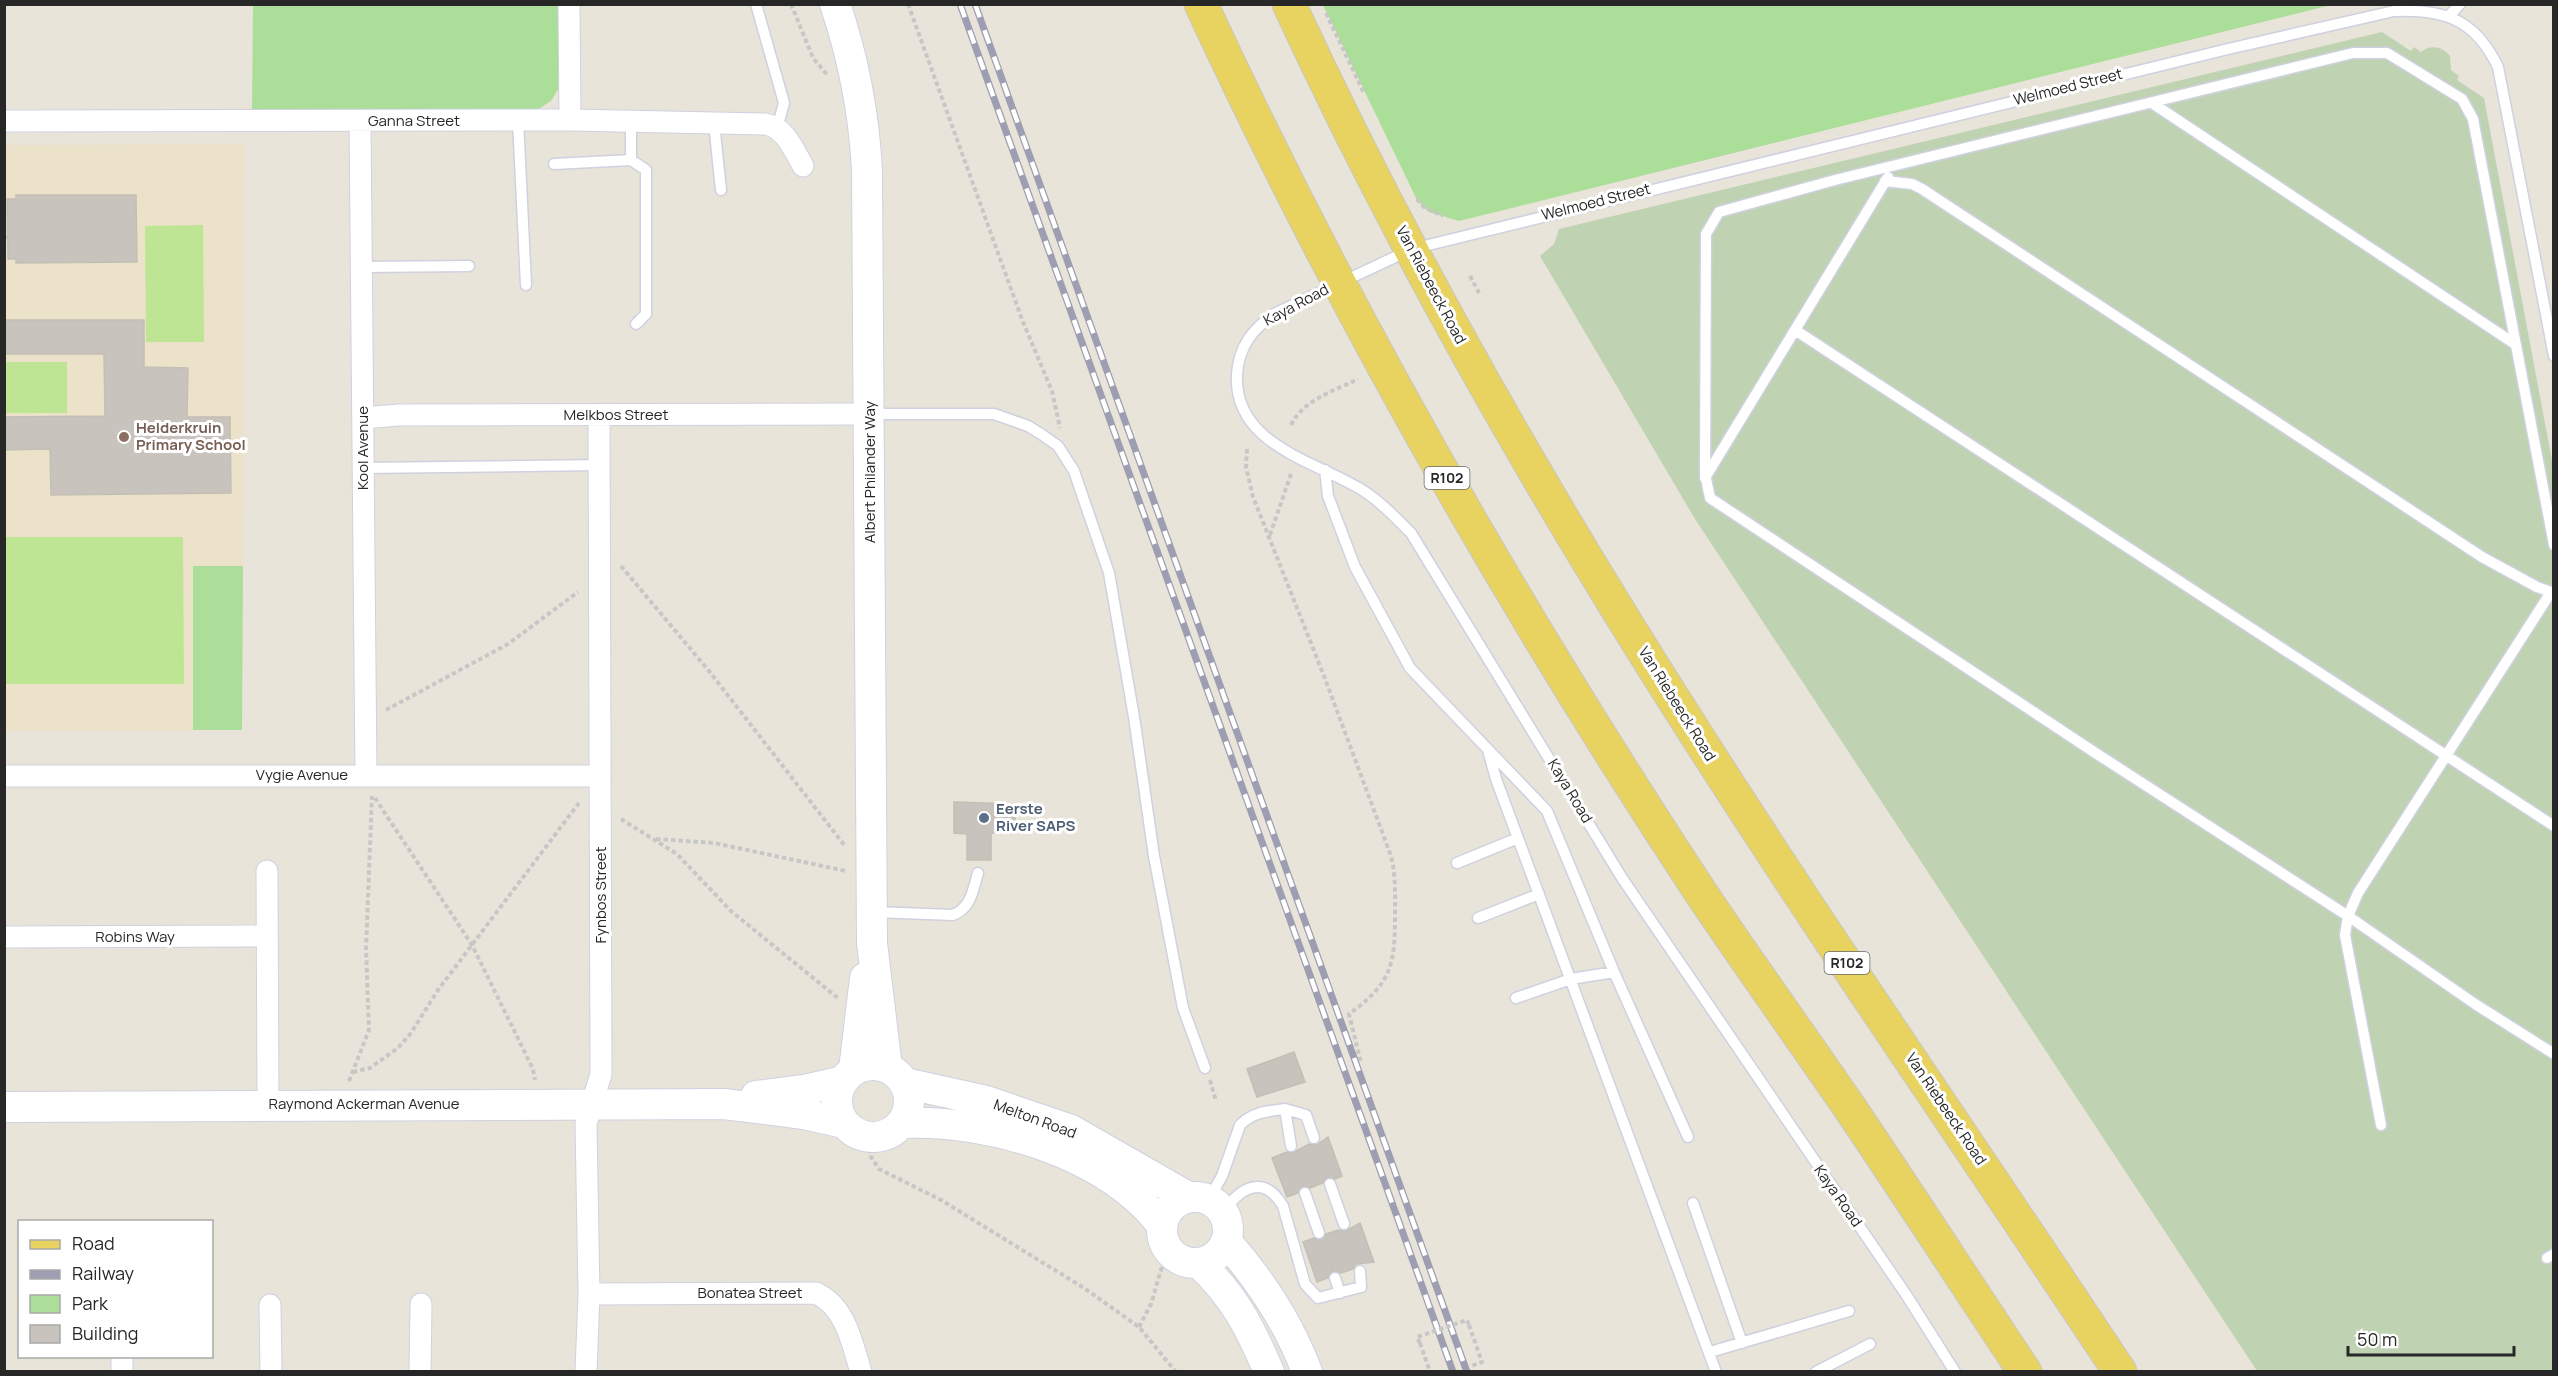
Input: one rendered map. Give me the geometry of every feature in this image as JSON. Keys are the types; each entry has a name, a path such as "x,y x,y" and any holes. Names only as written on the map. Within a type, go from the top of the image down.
{"main road":[{"name":"R102","path":"1201,4 1339,282 1452,486 1560,671 1702,893 2025,1371"},
{"name":"Van Riebeeck Road","path":"1289,4 1332,98 1412,249 1538,477 1692,729 2120,1371"}],"street":[{"path":"569,4 570,120"},
{"name":"Albert Philander Way","path":"835,4 857,77 865,127 870,414 872,943 895,1075"},
{"name":"Ganna Street","path":"4,121 570,120 765,124 777,128"},
{"name":"Kool Avenue","path":"360,122 365,724 369,785"},
{"path":"777,128 803,166"},
{"name":"Melkbos Street","path":"363,418 399,415 870,414"},
{"name":"Fynbos Street","path":"586,1371 590,1294 586,1130 601,1074 599,416"},
{"name":"Vygie Avenue","path":"4,776 369,785 600,776"},
{"path":"267,871 268,1104"},
{"name":"Robins Way","path":"4,937 266,936"},
{"name":"Albert Philander Way","path":"848,1076 872,943"},
{"path":"865,1066 895,1075 909,1103 902,1123 891,1132 869,1137 852,1130 844,1122 837,1102 848,1076 865,1066"},
{"name":"Melton Road","path":"895,1075 995,1104 1071,1130 1207,1203"},
{"name":"Raymond Ackerman Avenue","path":"724,1104 848,1076"},
{"name":"Raymond Ackerman Avenue","path":"4,1107 268,1104 724,1104 804,1114 844,1122"},
{"name":"Melton Road","path":"902,1123 940,1122 1038,1143 1109,1178 1140,1200 1162,1225"},
{"path":"1207,1203 1228,1222 1227,1242 1210,1260 1199,1263 1179,1259 1165,1245 1162,1225 1171,1207 1207,1203"},
{"path":"1227,1242 1259,1281 1295,1341 1307,1371"},
{"path":"1199,1263 1235,1301 1269,1371"},
{"name":"Bonatea Street","path":"590,1294 816,1293 834,1306 845,1323 861,1371"},
{"path":"420,1371 421,1304"},
{"path":"270,1305 271,1371"}],"lane":[{"path":"756,4 784,103 777,128"},
{"path":"2449,16 2460,4"},
{"name":"Welmoed Street","path":"1339,282 1412,249 2228,49 2394,11 2435,11 2449,16 2473,31 2490,49 2498,67 2553,356"},
{"path":"2553,545 2473,119 2462,99 2387,53 2363,52 1894,166 1719,212 1706,234 1704,278 1705,478 1710,498 2348,916 2475,1004 2553,1054"},
{"path":"2152,103 2515,344"},
{"path":"518,120 526,285"},
{"path":"631,121 631,160"},
{"path":"714,123 721,190"},
{"path":"555,164 631,160 646,170 646,314 636,324"},
{"path":"1705,478 1894,166"},
{"path":"1885,181 1912,184 1922,189 2482,557 2522,580 2552,593 2358,893 2348,916 2345,935 2381,1125"},
{"path":"362,267 469,266"},
{"name":"Kaya Road","path":"1339,282 1274,314 1255,328 1243,348 1238,368 1237,388 1243,411 1258,433 1379,502 1411,533 1622,878 1907,1296 1955,1371"},
{"path":"1795,330 2213,601 2553,826"},
{"path":"870,414 994,414 1028,426 1058,446 1074,471 1109,573 1134,717 1154,856 1183,1008 1205,1068"},
{"path":"363,468 600,465"},
{"path":"1324,470 1328,496 1356,567 1410,668 1547,811 1614,972 1688,1137"},
{"path":"1488,750 1496,779 1716,1371"},
{"path":"1457,863 1518,838"},
{"path":"872,912 953,915 964,909 968,903 978,873"},
{"path":"1478,918 1539,894"},
{"path":"1516,998 1571,980 1614,972"},
{"path":"1207,1203 1222,1176 1240,1125 1257,1113 1285,1109 1306,1115 1314,1138"},
{"path":"1285,1109 1291,1146"},
{"path":"1330,1184 1344,1224"},
{"path":"1207,1203 1234,1197 1251,1187 1270,1190 1283,1206 1308,1290 1318,1298 1361,1287 1359,1270"},
{"path":"1305,1193 1319,1233"},
{"path":"1693,1203 1742,1343"},
{"path":"1335,1278 1340,1293"},
{"path":"1710,1352 1849,1311"},
{"path":"1816,1371 1870,1344"}],"path":[{"path":"791,4 813,58 834,80"},
{"path":"908,4 1023,322 1052,391 1061,423 1058,446"},
{"path":"1322,4 1367,99"},
{"path":"1413,190 1424,207 1443,216"},
{"path":"1470,276 1479,293"},
{"path":"1291,425 1298,412 1308,404 1358,379"},
{"path":"1247,448 1246,467 1253,498 1270,535 1324,676 1391,856 1395,874 1394,959 1378,989 1349,1014 1361,1063"},
{"path":"1270,535 1292,471"},
{"path":"600,562 619,563 709,670 848,849"},
{"path":"365,724 389,708 508,644 575,593 600,589"},
{"path":"353,1072 370,1068 398,1048 472,945 579,804 578,776"},
{"path":"369,785 472,945 533,1070 537,1088"},
{"path":"346,1088 369,1030 366,949 369,785"},
{"path":"579,804 600,806 677,854 731,911 838,998 844,1000"},
{"path":"655,839 714,843 855,872"},
{"path":"870,1148 871,1157 879,1169 941,1200 1084,1288 1139,1327 1176,1371"},
{"path":"1139,1327 1151,1304 1163,1263"},
{"path":"1430,1371 1418,1337 1467,1320 1482,1362 1471,1366"}],"shaded area":[{"name":"Helderkruin Primary School","path":"244,144 242,730 5,731 4,145"}],"green space":[{"path":"253,5 561,5 560,86 551,101 537,110 252,114"},
{"path":"1323,5 2331,5 1459,221 1429,212 1417,200"},
{"path":"2382,32 2411,51 2414,47 2421,52 2433,47 2444,50 2450,56 2451,70 2459,76 2457,80 2484,98 2553,466 2553,1371 2257,1371 1695,519 1540,256 1554,244 1559,229"},
{"path":"203,225 204,342 146,342 145,226"},
{"path":"5,362 67,362 67,413 5,413"},
{"path":"5,537 183,537 184,684 5,684"},
{"path":"193,566 243,566 242,730 193,730"}],"building":[{"path":"16,195 136,195 137,262 16,263 16,259 8,259 7,199 16,199"},
{"path":"4,320 144,320 144,367 188,368 187,417 230,417 231,493 51,495 50,449 4,450 4,417 105,416 104,354 4,354"},
{"name":"Eerste River SAPS","path":"954,802 1015,804 1015,833 991,833 991,860 967,860 967,834 954,833"},
{"path":"1294,1052 1305,1082 1257,1097 1247,1069"},
{"path":"1328,1137 1342,1176 1335,1179 1327,1177 1323,1183 1310,1188 1302,1186 1298,1193 1287,1197 1272,1158 1287,1152 1293,1153 1309,1144 1317,1145"},
{"path":"1360,1223 1374,1262 1356,1264 1353,1269 1341,1273 1332,1271 1328,1278 1317,1282 1303,1242 1314,1238 1321,1240 1326,1234 1339,1230 1346,1231"}],"railway":[{"path":"960,4 1453,1372"},
{"path":"975,4 1467,1372"}],"place":[{"name":"Helderkruin Primary School","path":"124,437"},
{"name":"Eerste River SAPS","path":"984,818"}]}
